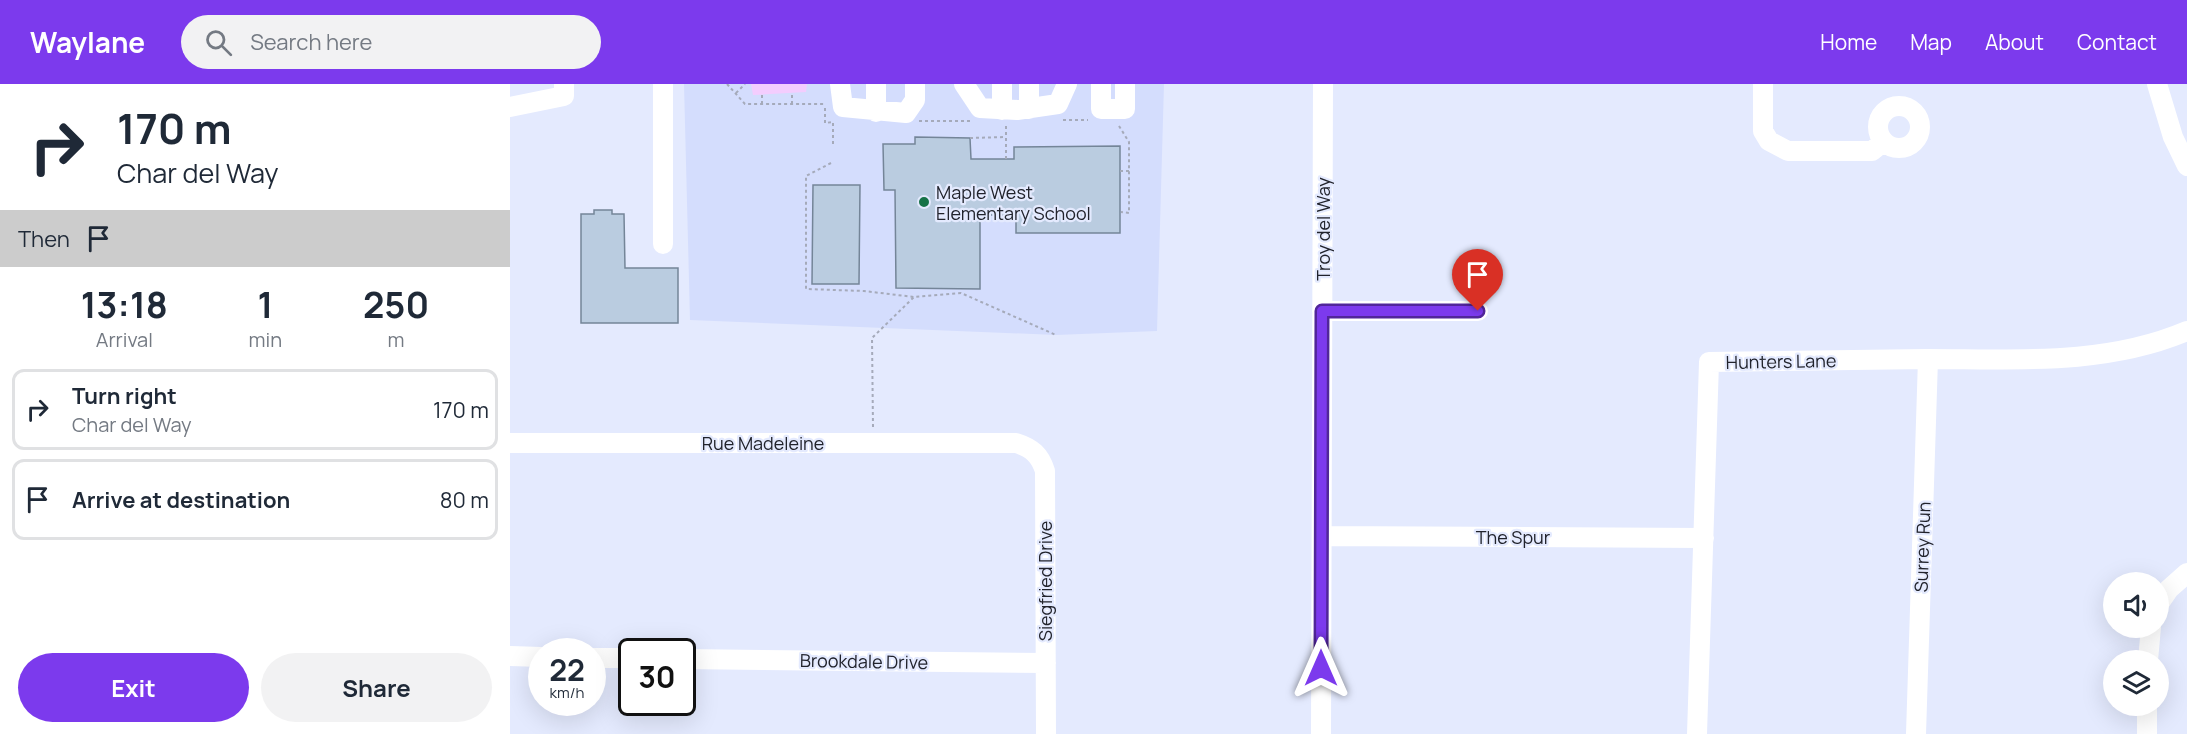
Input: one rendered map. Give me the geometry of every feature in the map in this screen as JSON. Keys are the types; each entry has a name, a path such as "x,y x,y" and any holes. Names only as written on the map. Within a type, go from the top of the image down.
{"street":[{"path":"510,107 564,96 564,84"},
{"path":"663,84 663,244"},
{"path":"840,84 843,107 876,112 906,113 915,100 915,84"},
{"path":"876,84 876,112"},
{"path":"964,84 980,108 1004,115 1058,104 1067,84"},
{"path":"1002,84 1004,115"},
{"path":"1029,84 1029,109"},
{"path":"1101,84 1101,109 1125,109 1125,84"},
{"name":"Troy del Way","path":"1321,734 1323,84"},
{"path":"1762,84 1763,131 1778,148 1788,151 1872,151 1883,142"},
{"path":"2157,84 2173,137 2187,166"},
{"path":"1322,311 1478,311"},
{"name":"Hunters Lane","path":"1697,734 1709,362 2088,356 2142,346 2187,332"},
{"name":"Surrey Run","path":"1916,734 1928,359"},
{"name":"Rue Madeleine","path":"510,443 1017,443"},
{"name":"Siegfried Drive","path":"1017,443 1035,453 1045,471 1046,734"},
{"name":"The Spur","path":"1322,536 1704,538"},
{"path":"2169,589 2187,573"},
{"path":"510,656 528,657"},
{"name":"Brookdale Drive","path":"696,659 1046,663"},
{"path":"2147,716 2147,734"}],"path":[{"path":"727,84 745,104 825,104"},
{"path":"736,93 745,84"},
{"path":"792,93 792,104"},
{"path":"762,95 762,104"},
{"path":"1004,115 1006,159"},
{"path":"1052,120 1098,120"},
{"path":"914,121 972,121"},
{"path":"1116,124 1122,128 1129,142 1130,213 1121,212"},
{"path":"970,138 1006,137"},
{"path":"831,163 806,176 806,289 864,291 914,297 961,293 1056,335"},
{"path":"1120,171 1129,171"},
{"path":"873,429 872,338 914,297"}],"shaded area":[{"name":"Maple West Elementary School","path":"684,84 1164,84 1157,331 1056,335 690,320"},
{"path":"751,84 807,84 806,92 753,95"}],"building":[{"path":"915,137 970,138 971,159 1014,159 1014,147 1120,146 1120,233 1016,233 1016,215 980,215 980,289 896,288 895,190 884,190 883,144 915,144"},
{"path":"813,185 860,185 859,284 812,284"},
{"path":"594,210 612,210 612,214 624,214 625,268 678,268 678,323 581,323 581,214 594,214"}],"place":[{"name":"Maple West Elementary School","path":"924,202"}],"route":[{"path":"1321,668 1322,311 1478,311"}]}
